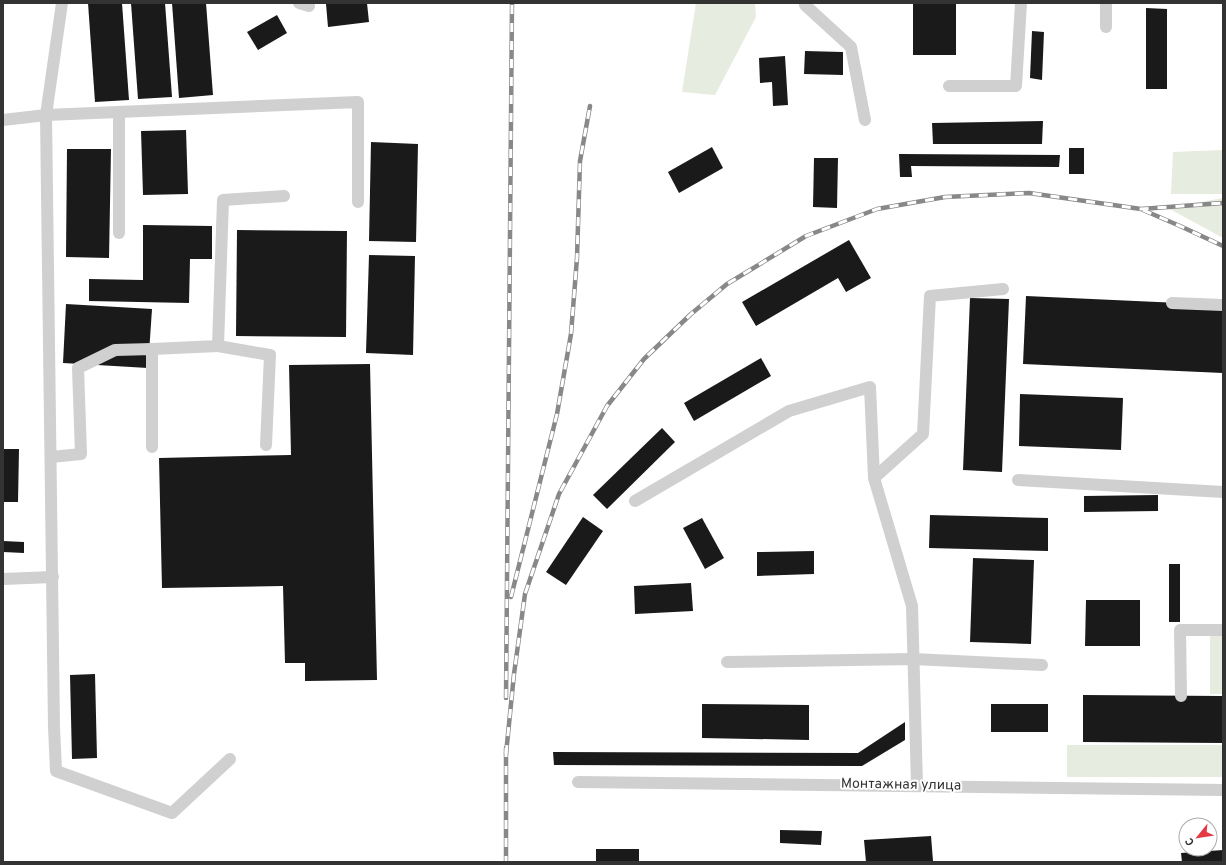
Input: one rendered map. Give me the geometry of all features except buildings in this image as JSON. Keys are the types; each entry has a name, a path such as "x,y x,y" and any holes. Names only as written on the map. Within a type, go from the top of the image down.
{"street":[{"path":"62,3 46,115 56,771 172,813 230,759"},
{"path":"805,3 805,5 851,48 865,120"},
{"path":"949,86 1016,86 1020,3"},
{"path":"1106,3 1106,27"},
{"path":"3,120 46,115 358,102 358,202"},
{"path":"119,112 119,233"},
{"path":"218,346 223,200 284,196"},
{"path":"874,478 924,434 930,296 1003,289"},
{"path":"1172,303 1223,305"},
{"path":"51,457 81,454 78,368 115,350 218,346 270,355 266,445"},
{"path":"152,349 152,447"},
{"path":"635,501 789,411 870,387 874,478 912,606 917,785"},
{"path":"1018,480 1223,492"},
{"path":"3,579 52,577"},
{"path":"1181,696 1180,630 1223,630"},
{"path":"727,662 913,659 1042,665"},
{"name":"Монтажная улица","path":"578,782 917,785 1223,790"}],"shaded area":[{"path":"696,3 755,3 756,17 715,95 682,92"},
{"path":"1223,150 1223,194 1171,194 1173,152"},
{"path":"1223,198 1223,238 1168,208"},
{"path":"1210,634 1223,634 1223,694 1210,694"},
{"path":"1067,745 1223,745 1223,777 1067,777"}],"railway":[{"path":"506,698 512,3"},
{"path":"511,597 557,414 571,334 577,258 580,161 590,106"},
{"path":"506,754 514,674 525,594 559,494 607,406 644,359 691,314 727,284 806,236 877,209 945,197 1029,193 1141,209 1223,203"},
{"path":"1143,210 1223,246"},
{"path":"506,748 506,862"}]}
